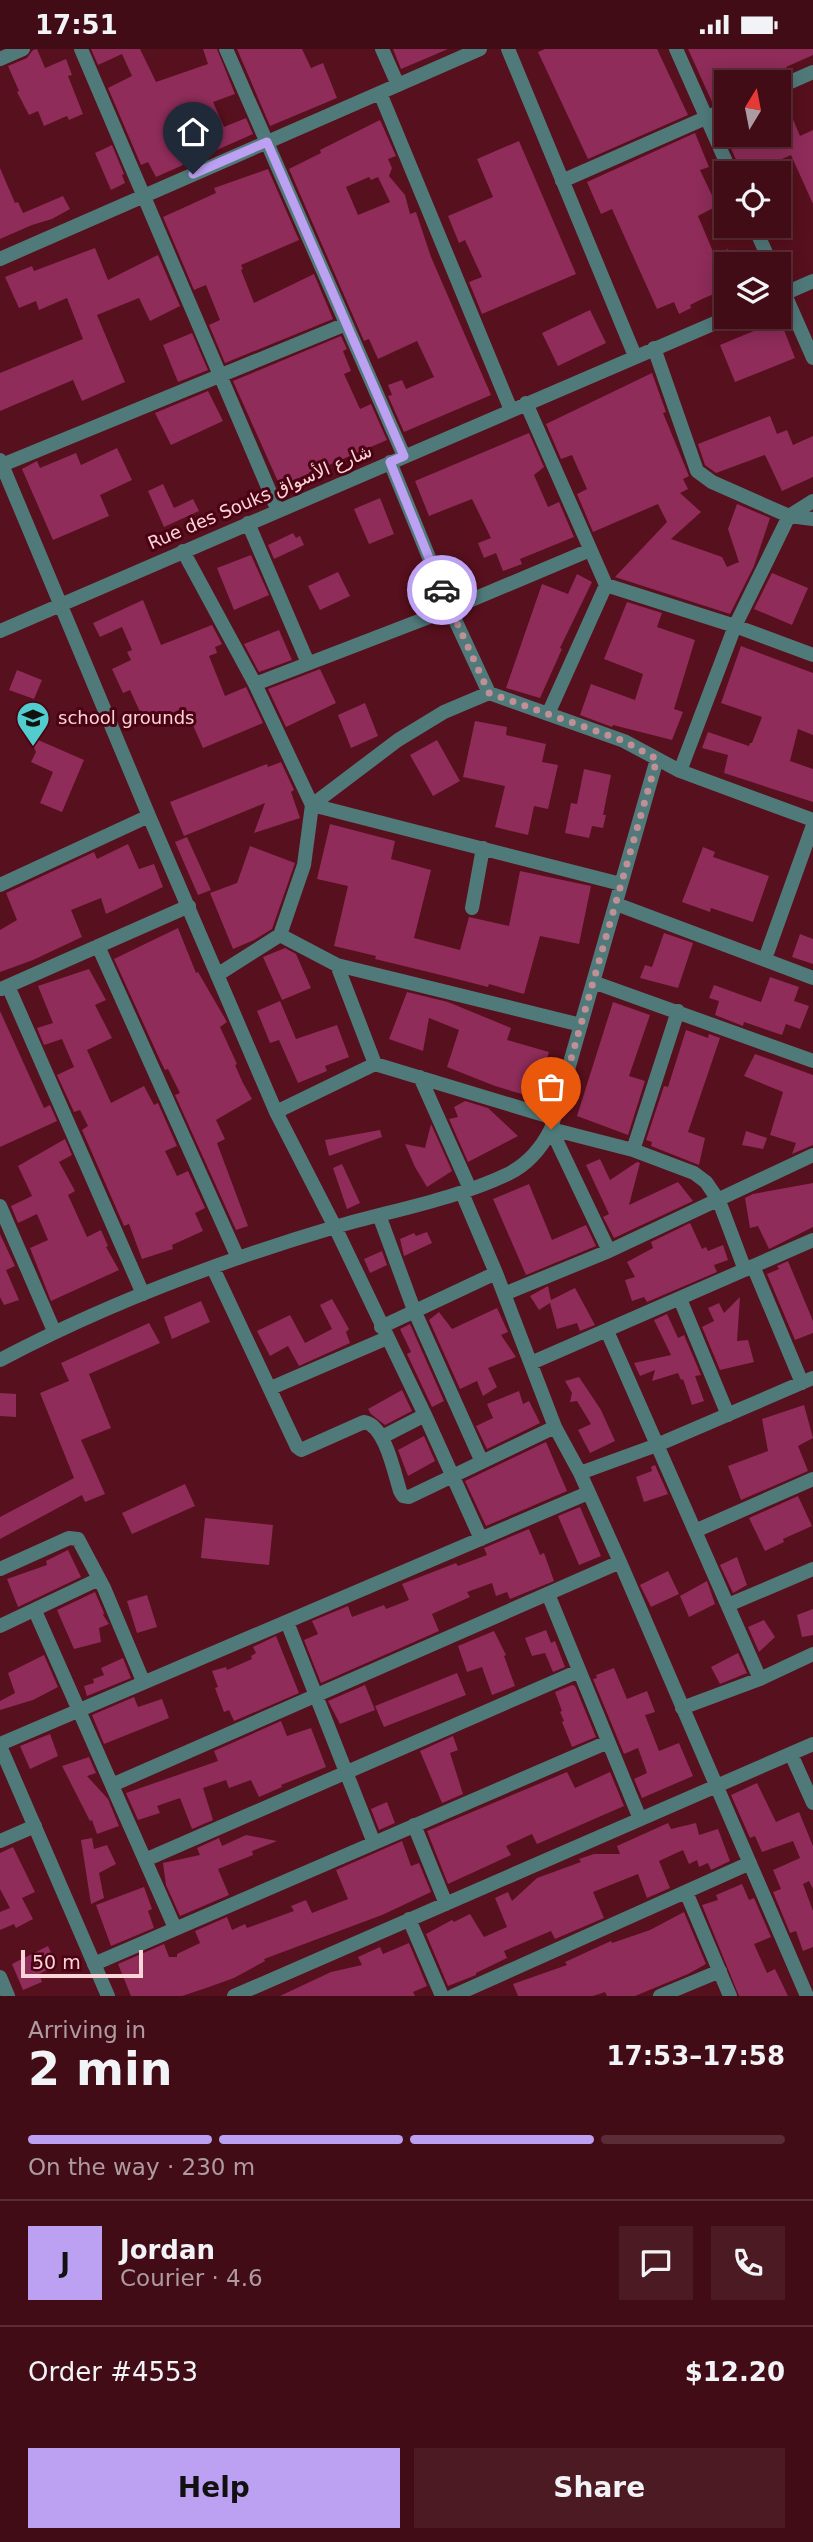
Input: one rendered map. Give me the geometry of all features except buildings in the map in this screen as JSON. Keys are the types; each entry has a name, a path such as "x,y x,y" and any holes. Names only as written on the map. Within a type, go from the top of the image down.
{"street":[{"path":"0,59 23,49"},
{"path":"81,49 278,511"},
{"path":"226,49 404,456"},
{"path":"382,49 398,85"},
{"path":"0,259 480,49"},
{"path":"508,49 635,356"},
{"path":"676,49 726,161"},
{"path":"791,82 813,72"},
{"path":"380,93 511,409"},
{"path":"562,181 714,114"},
{"path":"791,287 813,281"},
{"path":"791,311 813,358"},
{"name":"Rue des Souks شارع الأسواق","path":"0,631 714,323"},
{"path":"346,324 1,463 276,1112 335,1227 481,1538"},
{"path":"654,348 697,471 712,482 789,516 813,519"},
{"path":"526,403 606,585 735,626 813,655"},
{"path":"390,462 450,609 489,693"},
{"path":"680,771 735,626 789,516 813,501"},
{"path":"248,523 308,663"},
{"path":"255,684 450,609 590,550"},
{"path":"183,551 255,684 312,805 304,866 281,935 217,975"},
{"path":"548,714 606,585"},
{"path":"312,805 398,740 444,712 489,693 624,741 680,771 813,822 765,959"},
{"path":"0,1360 54,1331 237,1258 335,1227 466,1191 510,1173 529,1160 543,1147 553,1124 657,759"},
{"path":"312,805 621,884"},
{"path":"0,885 149,816"},
{"path":"472,908 483,848"},
{"path":"616,904 813,978"},
{"path":"143,1294 4,987 189,906"},
{"path":"281,935 337,965 581,1025"},
{"path":"98,946 237,1258"},
{"path":"337,965 375,1064"},
{"path":"593,982 813,1061"},
{"path":"634,1150 678,1011"},
{"path":"276,1112 375,1064 634,1150 694,1173 706,1182 719,1201 749,1268 807,1381 657,1445 579,1473"},
{"path":"420,1077 555,1427 621,1562 807,1996"},
{"path":"553,1124 609,1251"},
{"path":"504,1294 609,1251 813,1155"},
{"path":"0,1206 54,1331"},
{"path":"379,1215 414,1310 481,1460"},
{"path":"531,1363 813,1240"},
{"path":"213,1268 297,1447 301,1450 364,1422 375,1426 382,1437 403,1496 409,1497 481,1460 555,1427"},
{"path":"271,1388 384,1333 414,1310 496,1273"},
{"path":"680,1299 728,1415"},
{"path":"607,1331 760,1679"},
{"path":"382,1437 425,1415"},
{"path":"695,1531 813,1479"},
{"path":"108,1996 0,1745 143,1681 588,1493"},
{"path":"0,1569 74,1537 78,1539 99,1579 143,1681"},
{"path":"112,1786 621,1562"},
{"path":"728,1605 813,1569"},
{"path":"0,1626 99,1579"},
{"path":"548,1594 640,1819"},
{"path":"36,1611 175,1929"},
{"path":"287,1622 374,1843"},
{"path":"682,1708 760,1679 813,1654"},
{"path":"145,1860 579,1671"},
{"path":"94,1963 608,1742"},
{"path":"234,1996 813,1744"},
{"path":"790,1754 813,1803"},
{"path":"414,1825 446,1904"},
{"path":"0,1841 34,1826"},
{"path":"453,1996 750,1863"},
{"path":"686,1892 730,1996"},
{"path":"409,1919 442,1996"},
{"path":"660,1996 720,1971"},
{"path":"0,1977 8,1996"}],"way so far":[{"path":"442,590 489,693 624,741 657,759 551,1129"}],"place":[{"name":"school grounds","path":"33,748"}],"route":[{"path":"193,174 267,142 404,456 390,462 442,590"}]}
